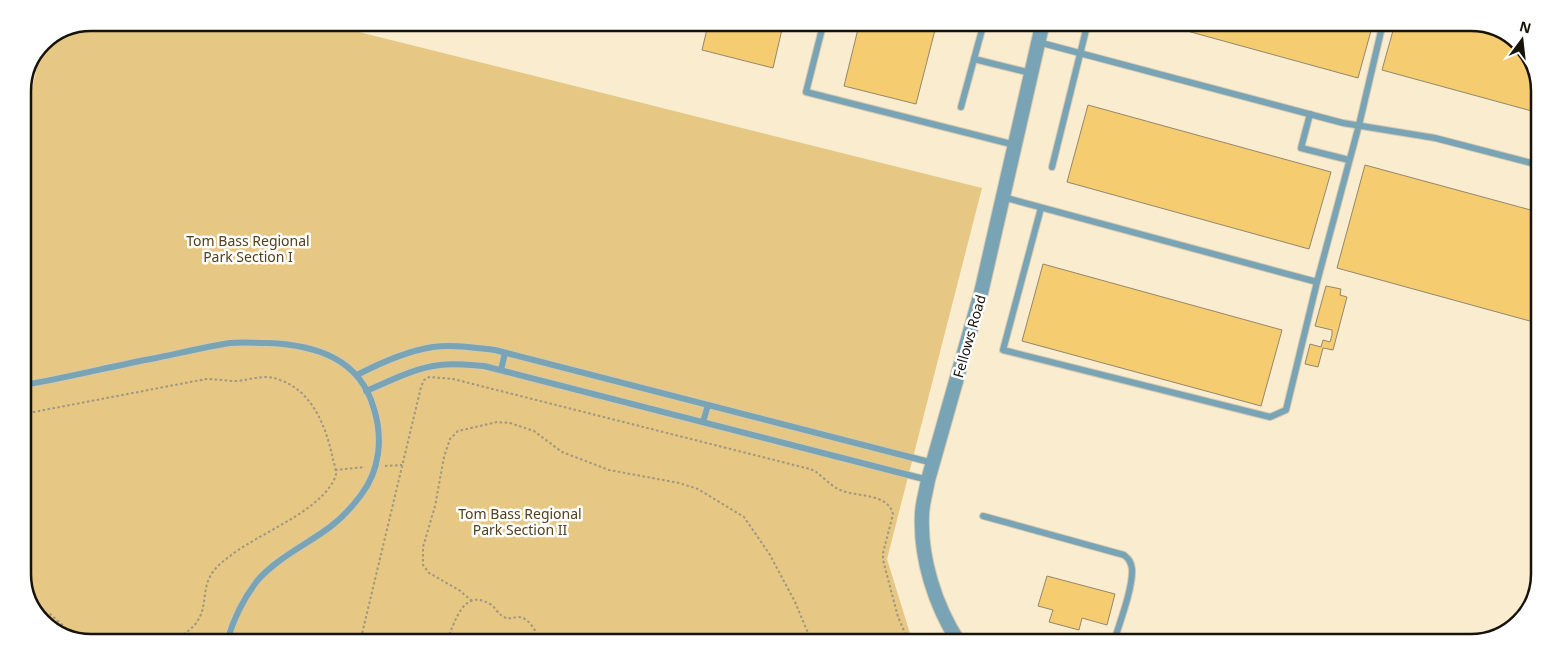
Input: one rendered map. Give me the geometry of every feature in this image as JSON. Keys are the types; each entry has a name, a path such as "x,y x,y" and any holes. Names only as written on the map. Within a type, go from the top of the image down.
{"street":[{"name":"Fellows Road","path":"954,634 939,603 923,549 922,512 928,480 981,293 1041,31"}],"lane":[{"path":"821,31 806,92 1015,145"},
{"path":"962,107 982,31"},
{"path":"1052,167 1086,31"},
{"path":"1041,208 1003,350 1270,417 1286,410 1381,31"},
{"path":"1038,42 1310,114 1359,125 1435,138 1531,163"},
{"path":"974,59 1031,73"},
{"path":"1310,114 1301,148 1350,160"},
{"path":"1003,197 1317,282"},
{"path":"31,382 232,343 280,344 307,347 342,362 357,375 374,406 377,418 380,442 373,475 363,494 346,513 258,580 235,617 229,634"},
{"path":"357,375 374,366 433,347 454,346 495,350 933,462"},
{"path":"502,370 506,353"},
{"path":"366,391 408,373 439,365 468,364 502,370 928,480"},
{"path":"703,422 708,405"},
{"path":"983,516 1124,555 1130,560 1132,570 1129,586 1116,634"}],"path":[{"path":"31,412 206,378 235,381 267,376 294,386 306,397 320,417 335,470 334,480 322,496 299,514 260,537 218,566 208,581 200,620 184,634"},
{"path":"362,634 421,387 424,380 429,377 453,379 810,469 841,491 878,499 886,503 892,508 893,514 883,552 883,560 898,617 905,634"},
{"path":"472,601 459,590 429,572 423,565 423,547 435,506 444,457 450,439 458,431 497,422 510,423 534,431 562,452 609,470 679,483 698,489 744,517 774,562 795,602 808,634"},
{"path":"449,634 461,607 467,601 481,600 493,605 496,612 504,618 519,617 526,620 537,634"},
{"path":"45,611 66,628"}],"green space":[{"name":"Tom Bass Regional Park Section I","path":"355,31 982,188 887,559 910,634 92,634 80,633 61,626 41,607 34,593 31,577 31,92 38,64 44,55 58,41 80,32"}],"building":[{"path":"707,31 782,31 773,68 702,50"},
{"path":"858,31 935,31 916,104 844,86"},
{"path":"1187,31 1371,31 1358,78"},
{"path":"1393,31 1470,31 1482,32 1497,37 1497,65 1525,65 1530,80 1531,111 1382,70"},
{"path":"1088,105 1331,172 1309,249 1067,182"},
{"path":"1365,165 1531,210 1531,321 1337,268"},
{"path":"1043,264 1282,330 1261,406 1022,341"},
{"path":"1326,286 1341,289 1340,295 1347,297 1333,350 1323,348 1318,367 1305,364 1310,344 1321,347 1323,340 1330,342 1332,335 1332,330 1315,326"},
{"path":"1047,576 1115,594 1107,625 1082,618 1079,630 1049,622 1053,610 1038,606"}],"park label":[{"name":"Tom Bass Regional Park Section II","path":"520,522"}]}
